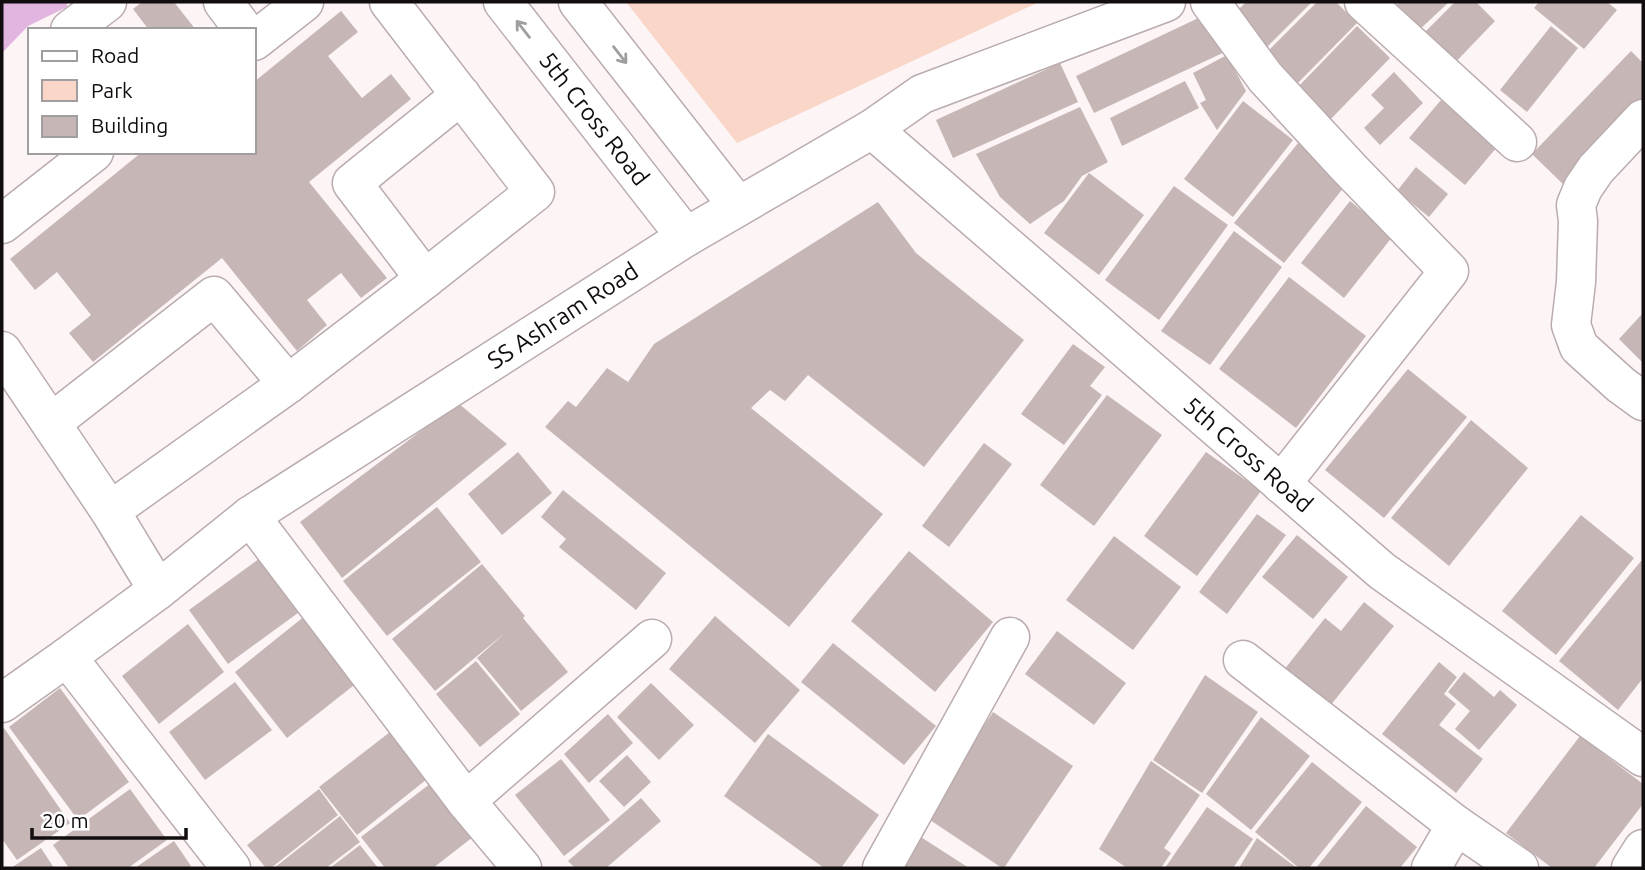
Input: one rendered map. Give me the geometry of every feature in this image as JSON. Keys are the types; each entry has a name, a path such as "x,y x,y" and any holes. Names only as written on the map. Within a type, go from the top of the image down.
{"street":[{"path":"73,28 107,2"},
{"path":"223,2 242,28"},
{"path":"256,39 304,2"},
{"path":"110,511 288,384 535,192 389,2"},
{"name":"5th Cross Road","path":"503,2 686,237"},
{"path":"578,2 738,206"},
{"name":"SS Ashram Road","path":"2,703 158,590 250,516 686,237 872,129 922,94 1166,2"},
{"path":"1210,2 1265,77 1449,271 1281,484"},
{"path":"1364,2 1517,142"},
{"path":"425,279 352,183 461,95"},
{"path":"1643,119 1596,169 1583,188 1576,205 1576,282 1571,325 1579,347 1643,401"},
{"name":"5th Cross Road","path":"872,129 1382,571 1643,757"},
{"path":"2,224 91,154"},
{"path":"51,423 214,296 288,384"},
{"path":"2,351 110,511 158,590"},
{"path":"250,516 466,801 522,868"},
{"path":"882,868 1010,637"},
{"path":"466,801 652,639"},
{"path":"67,657 230,868"},
{"path":"1243,660 1456,825 1519,868"},
{"path":"1431,868 1456,825"},
{"path":"1631,868 1643,849"}],"green space":[{"path":"626,2 1039,2 737,143"}],"shaded area":[{"path":"2,2 67,2 67,7 28,26 2,52"}],"building":[{"path":"142,2 174,2 194,28 147,28 133,9"},
{"path":"1246,2 1312,2 1264,50 1231,17"},
{"path":"1317,2 1336,2 1357,23 1293,88 1262,57"},
{"path":"1400,2 1449,2 1417,32 1393,8"},
{"path":"1455,2 1476,2 1495,21 1448,70 1417,40"},
{"path":"1539,2 1607,2 1617,10 1584,49 1534,8"},
{"path":"341,11 358,32 328,56 362,98 391,74 411,99 309,182 387,278 361,298 341,273 307,300 327,325 297,351 222,258 93,362 69,333 91,315 57,272 35,290 10,259 140,154 256,154 256,80"},
{"path":"1209,13 1227,51 1094,113 1076,76"},
{"path":"1357,26 1390,58 1329,121 1296,89"},
{"path":"1551,26 1578,48 1527,112 1500,90"},
{"path":"1631,51 1643,63 1643,110 1567,188 1532,154"},
{"path":"1227,55 1246,91 1217,130 1200,103 1206,100 1193,73"},
{"path":"1060,63 1078,102 953,158 936,120"},
{"path":"1394,72 1423,103 1380,145 1364,128 1384,108 1371,95"},
{"path":"1185,81 1199,108 1122,146 1110,118"},
{"path":"1441,100 1497,147 1465,185 1409,138"},
{"path":"1243,101 1293,140 1233,217 1184,179"},
{"path":"1080,107 1108,162 1082,176 1064,201 1030,224 1000,197 976,154"},
{"path":"1298,143 1348,182 1284,263 1234,223"},
{"path":"1416,167 1448,194 1429,217 1397,191"},
{"path":"1089,173 1144,215 1099,275 1044,233"},
{"path":"1174,186 1228,225 1159,320 1105,280"},
{"path":"1350,201 1393,236 1344,298 1301,263"},
{"path":"878,202 916,253 1024,340 924,467 808,375 785,401 770,390 751,408 883,514 789,627 545,427 568,401 576,407 607,368 628,382 654,344"},
{"path":"1234,231 1282,267 1210,365 1161,331"},
{"path":"1289,277 1366,336 1296,428 1219,369"},
{"path":"1643,313 1643,363 1619,339"},
{"path":"1073,344 1105,367 1090,386 1102,395 1064,445 1021,414"},
{"path":"1408,369 1467,417 1384,518 1325,470"},
{"path":"1107,395 1162,435 1094,526 1040,485"},
{"path":"458,403 507,444 342,578 300,522"},
{"path":"1471,420 1528,468 1449,566 1391,518"},
{"path":"984,443 1012,464 949,547 922,526"},
{"path":"518,452 552,493 502,535 468,494"},
{"path":"1206,452 1261,491 1197,576 1144,536"},
{"path":"563,490 666,573 636,610 559,547 566,539 541,517"},
{"path":"437,507 481,562 387,636 343,581"},
{"path":"1257,514 1286,535 1227,614 1199,592"},
{"path":"1581,515 1634,558 1556,655 1502,611"},
{"path":"1297,535 1348,577 1313,619 1262,577"},
{"path":"1114,536 1181,587 1133,650 1066,600"},
{"path":"909,551 993,622 935,692 851,621"},
{"path":"263,556 302,610 228,664 189,610"},
{"path":"1641,561 1643,678 1618,710 1559,661"},
{"path":"482,564 568,672 521,711 477,658 506,632 435,691 392,639"},
{"path":"1364,602 1394,626 1322,716 1276,680 1325,618 1341,631"},
{"path":"306,615 358,682 287,738 235,672"},
{"path":"715,616 800,690 755,743 669,669"},
{"path":"188,624 224,672 159,724 122,676"},
{"path":"1057,631 1126,683 1094,725 1025,674"},
{"path":"833,643 936,726 904,765 801,682"},
{"path":"476,661 520,714 480,747 436,694"},
{"path":"1439,662 1457,677 1444,694 1456,704 1439,725 1483,759 1456,793 1382,734"},
{"path":"1464,672 1494,697 1500,690 1517,705 1479,750 1455,729 1470,711 1448,692"},
{"path":"1205,675 1258,712 1202,793 1153,760"},
{"path":"235,682 272,730 205,780 169,732"},
{"path":"651,683 694,725 659,760 617,717"},
{"path":"60,688 129,782 78,820 9,727"},
{"path":"993,712 1073,766 1004,868 924,816"},
{"path":"608,714 633,743 589,783 564,754"},
{"path":"1261,717 1310,756 1251,830 1206,794"},
{"path":"4,728 70,823 17,860 2,839"},
{"path":"390,732 427,779 357,835 319,787"},
{"path":"768,734 879,815 841,868 824,868 724,796"},
{"path":"1580,736 1643,784 1643,804 1594,868 1552,868 1506,833"},
{"path":"627,755 651,782 624,807 599,781"},
{"path":"561,759 610,820 564,856 515,795"},
{"path":"1151,761 1200,795 1164,848 1171,853 1161,868 1127,868 1099,849"},
{"path":"1312,762 1362,802 1309,868 1299,868 1255,832"},
{"path":"431,783 473,837 433,868 385,868 361,837"},
{"path":"130,789 167,840 128,868 69,868 53,845"},
{"path":"319,789 338,815 271,868 266,868 247,845"},
{"path":"641,798 661,821 606,868 575,868 568,861"},
{"path":"1366,806 1417,847 1400,868 1316,868"},
{"path":"1207,807 1253,839 1233,868 1165,868"},
{"path":"340,816 360,842 326,868 274,868"},
{"path":"913,832 969,868 889,868"},
{"path":"1257,838 1297,868 1239,868"},
{"path":"174,841 191,866 135,868"},
{"path":"360,845 378,868 330,868"},
{"path":"41,848 54,868 11,868"}]}
